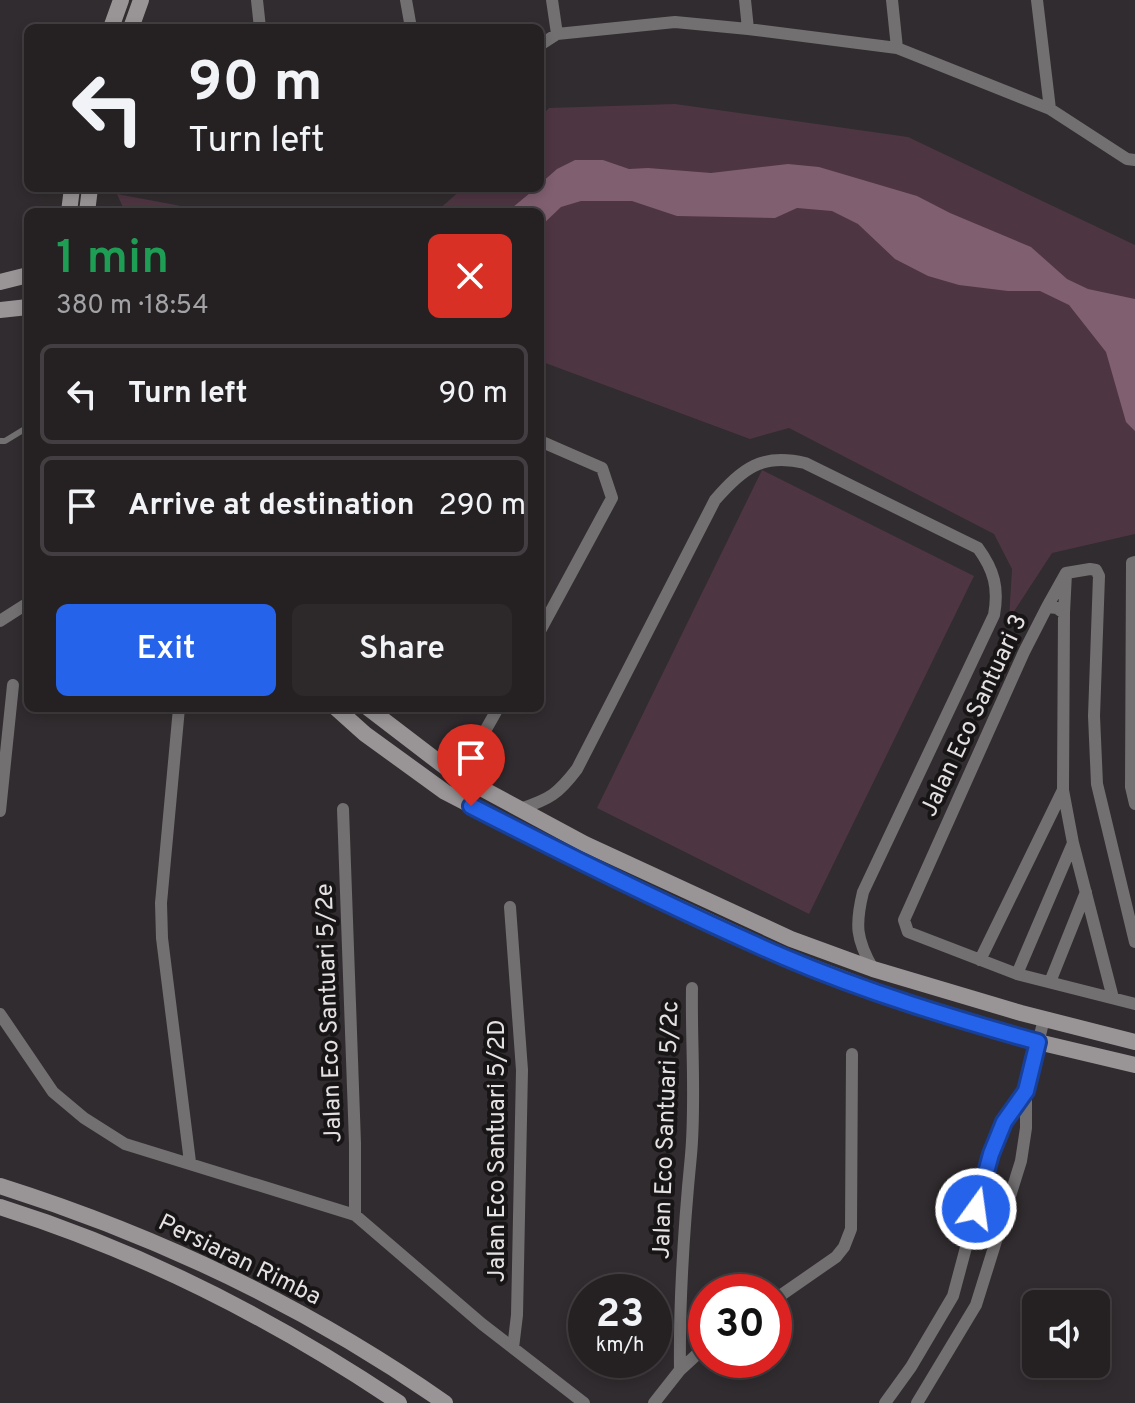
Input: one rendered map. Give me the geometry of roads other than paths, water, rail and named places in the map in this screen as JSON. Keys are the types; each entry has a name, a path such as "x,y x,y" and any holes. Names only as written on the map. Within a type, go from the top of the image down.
{"street":[{"path":"112,24 121,0"},
{"path":"132,24 141,0"},
{"path":"257,0 260,24"},
{"path":"406,0 410,24"},
{"path":"552,0 557,34"},
{"path":"745,0 748,29"},
{"path":"892,0 897,48"},
{"path":"1037,0 1050,109"},
{"path":"544,42 557,34 675,22 897,48 1050,109 1127,159 1135,160"},
{"path":"0,282 24,276"},
{"path":"0,310 24,307"},
{"path":"544,443 602,468 612,498 544,624"},
{"path":"520,809 548,800 562,789 577,769 715,500 742,472 762,462 783,458 805,463 978,548 991,565 998,596 994,615 863,892 857,933 873,969"},
{"path":"1134,562 1131,787 1135,804"},
{"path":"1066,573 1090,569 1096,570 1099,576 1094,716 1097,784 1135,942"},
{"path":"1047,607 1066,573"},
{"path":"1064,613 1066,573"},
{"path":"0,621 24,606"},
{"name":"Jalan Eco Santuari 3","path":"1113,998 1073,843 1063,790 1064,613 1047,607 904,920 908,932 1017,974 1135,1004"},
{"path":"0,811 13,685"},
{"path":"179,712 161,915 190,1162"},
{"path":"340,712 365,734 445,792 579,861 786,957 913,1005 1038,1042 1135,1065"},
{"path":"376,712 453,773 585,844 791,939 873,969 1135,1042"},
{"path":"485,731 496,712"},
{"path":"980,960 1063,790"},
{"name":"Jalan Eco Santuari 5/2e","path":"343,809 355,1129 355,1215"},
{"path":"1017,974 1073,843"},
{"path":"1050,982 1086,892"},
{"name":"Jalan Eco Santuari 5/2D","path":"510,907 522,1096 517,1315 513,1348"},
{"name":"Jalan Eco Santuari 5/2c","path":"680,1370 683,1248 691,1154 692,988"},
{"path":"0,1014 53,1092 84,1118 125,1144 355,1215 513,1348 584,1403"},
{"path":"918,1402 976,1305 1021,1161 1026,1128 1026,1091 1044,1019"},
{"path":"792,1288 836,1257 851,1229 852,1054"},
{"path":"885,1403 911,1367 953,1296 991,1154 1004,1122 1026,1091"},
{"name":"Persiaran Rimba","path":"0,1186 121,1228 216,1269 362,1347 445,1403"},
{"name":"Persiaran Rimba","path":"0,1207 115,1250 206,1291 352,1371 399,1403"},
{"path":"654,1403 688,1363"}],"lane":[{"path":"0,441 24,429"}]}
